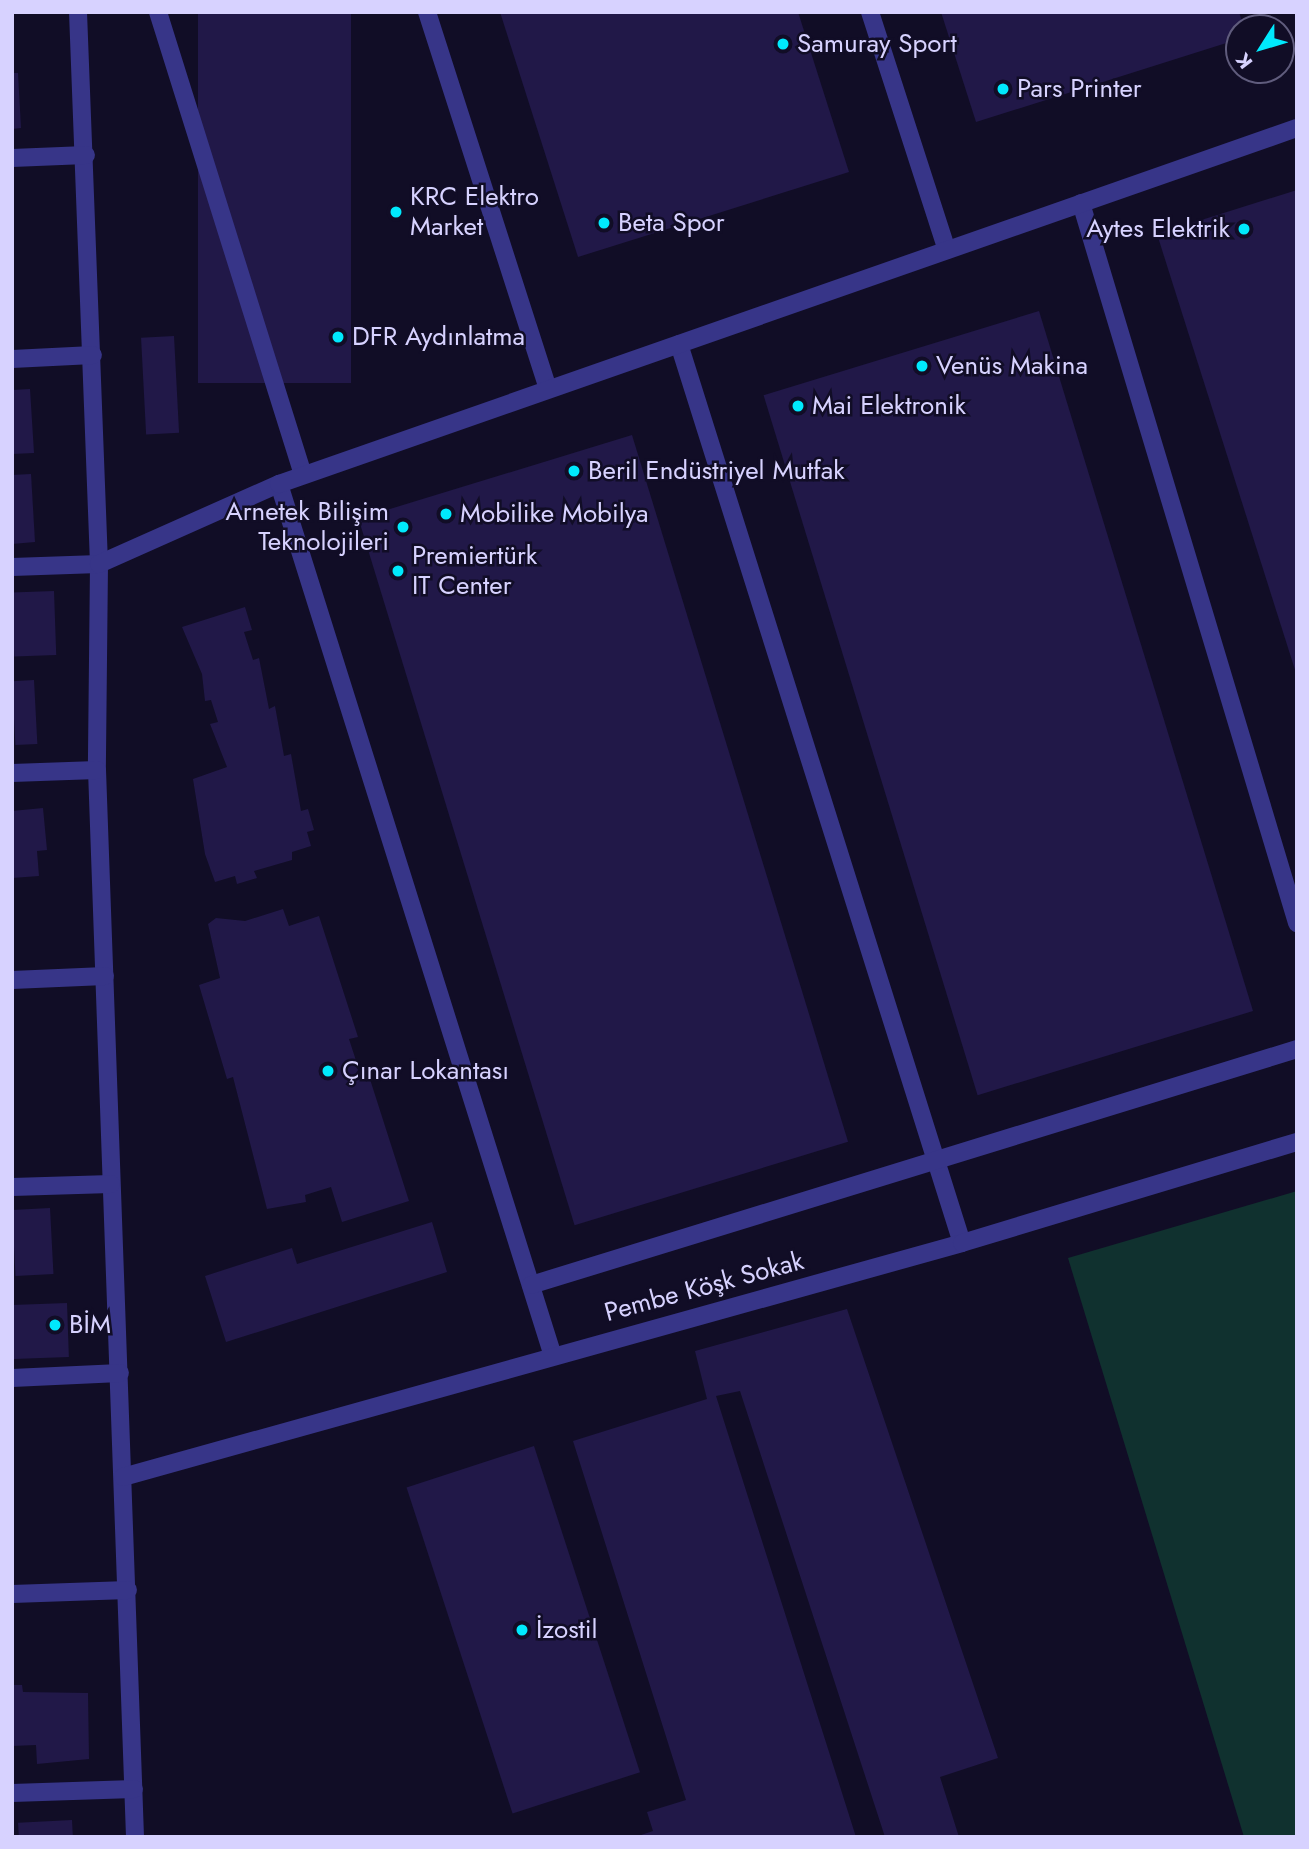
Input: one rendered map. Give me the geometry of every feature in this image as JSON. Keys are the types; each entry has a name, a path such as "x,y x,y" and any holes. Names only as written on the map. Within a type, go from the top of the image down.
{"street":[{"path":"78,12 86,155 99,564 97,770 135,1837"},
{"path":"158,12 303,475"},
{"path":"428,12 548,389"},
{"path":"870,12 947,250"},
{"path":"12,567 99,564 303,475 1297,128"},
{"path":"12,158 86,155"},
{"path":"1081,204 1297,923"},
{"path":"679,344 962,1243"},
{"path":"12,359 93,355"},
{"path":"279,484 553,1356"},
{"path":"12,774 97,770"},
{"path":"12,980 106,976"},
{"path":"531,1284 1297,1049"},
{"name":"Pembe Köşk Sokak","path":"124,1477 962,1243 1297,1142"},
{"path":"12,1187 111,1184"},
{"path":"12,1378 120,1373"},
{"path":"12,1594 128,1590"},
{"path":"12,1793 134,1789"}],"green space":[{"path":"1297,1191 1297,1837 1244,1837 1068,1258"}],"building":[{"path":"198,12 351,12 351,383 198,383"},
{"path":"500,12 798,12 849,172 578,257"},
{"path":"941,12 1239,12 1225,14 1225,43 976,122"},
{"path":"12,73 18,73 21,128 12,129"},
{"path":"1297,190 1297,673 1296,673 1157,234"},
{"path":"1039,311 1253,1011 978,1095 764,395"},
{"path":"174,336 179,433 146,435 141,338"},
{"path":"30,389 34,453 12,454 12,390"},
{"path":"632,435 848,1142 575,1225 358,519"},
{"path":"31,474 35,542 12,544 12,475"},
{"path":"54,591 56,655 14,656 12,592"},
{"path":"245,607 252,630 244,632 253,660 259,658 269,709 275,706 284,756 291,754 301,811 308,809 314,830 307,832 311,846 292,852 292,860 254,871 257,878 237,884 235,876 215,882 205,854 193,779 227,767 210,724 218,722 211,700 205,701 202,674 182,627"},
{"path":"34,680 37,744 15,745 12,681"},
{"path":"43,808 47,850 37,851 39,876 12,878 12,811"},
{"path":"283,909 289,926 319,916 358,1037 349,1039 361,1076 368,1073 409,1201 342,1222 331,1187 305,1195 306,1202 267,1209 233,1077 227,1079 199,985 220,978 208,924 216,918 245,921"},
{"path":"50,1208 53,1274 16,1276 12,1210"},
{"path":"432,1222 447,1272 226,1342 205,1276 292,1248 297,1264"},
{"path":"67,1303 69,1357 14,1359 12,1305"},
{"path":"847,1309 998,1758 940,1777 959,1837 885,1837 740,1391 716,1396 856,1837 635,1837 653,1831 647,1812 686,1800 573,1441 707,1399 695,1351"},
{"name":"İzostil","path":"534,1446 640,1772 513,1814 407,1487"},
{"path":"12,1685 22,1685 23,1692 88,1693 89,1759 37,1764 36,1745 12,1746"},
{"path":"72,1820 73,1837 19,1837 18,1823"}],"place":[{"name":"Samuray Sport","path":"783,44"},
{"name":"Pars Printer","path":"1003,89"},
{"name":"KRC Elektro Market","path":"396,212"},
{"name":"Beta Spor","path":"604,223"},
{"name":"Aytes Elektrik","path":"1244,229"},
{"name":"DFR Aydınlatma","path":"338,337"},
{"name":"Venüs Makina","path":"922,366"},
{"name":"Mai Elektronik","path":"798,406"},
{"name":"Beril Endüstriyel Mutfak","path":"574,471"},
{"name":"Mobilike Mobilya","path":"446,514"},
{"name":"Arnetek Bilişim Teknolojileri","path":"403,527"},
{"name":"Premiertürk IT Center","path":"398,571"},
{"name":"Çınar Lokantası","path":"328,1071"},
{"name":"BİM","path":"55,1325"},
{"name":"İzostil","path":"522,1630"}]}
